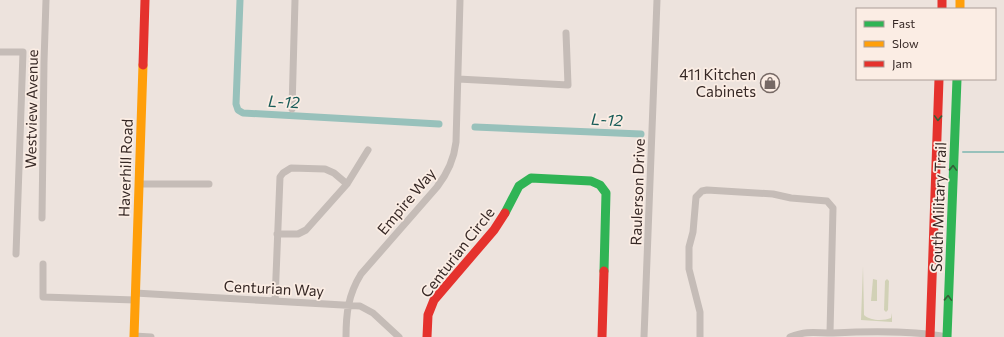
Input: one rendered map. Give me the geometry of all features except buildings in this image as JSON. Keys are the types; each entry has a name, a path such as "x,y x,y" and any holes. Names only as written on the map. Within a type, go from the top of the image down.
{"street":[{"name":"Westview Avenue","path":"42,218 46,0"},
{"name":"Haverhill Road","path":"134,337 144,0"},
{"path":"292,109 295,0"},
{"name":"Empire Way","path":"346,337 348,305 355,284 361,274 437,187 449,169 456,142 460,0"},
{"name":"Raulerson Drive","path":"644,337 656,0"},
{"path":"458,79 568,85 566,33"},
{"path":"0,52 23,52 16,254"},
{"name":"South Military Trail","path":"930,335 939,80"},
{"name":"South Military Trail","path":"947,337 957,80"},
{"path":"277,234 298,234 306,230 347,184 368,150"},
{"path":"275,301 280,177 286,170 296,167 325,169 334,173 347,184"},
{"name":"Centurian Circle","path":"427,337 428,315 434,300 494,230 504,216 522,182 531,178 591,181 600,185 606,193 602,337"},
{"path":"139,184 209,184"},
{"path":"700,337 700,312 689,269 689,247 693,232 696,197 702,191 707,190 773,194 791,198 827,201 831,204 833,208 830,333"},
{"name":"Centurian Way","path":"43,264 43,296 275,301 360,306 369,310 399,337"},
{"path":"790,337 807,332 830,333 856,331 947,337"},
{"path":"134,337 151,337"}],"green space":[{"path":"863,266 864,315 873,319 885,320 891,318 892,313 892,322 861,320"},
{"path":"873,279 877,280 877,301 871,301"},
{"path":"887,279 889,281 888,310 886,312 884,310 885,281"}],"waterway":[{"name":"L-12","path":"240,0 236,104 238,110 243,113 439,124"},
{"name":"L-12","path":"475,127 641,134"},
{"name":"L-12","path":"963,152 1004,152"}],"traffic: fast":[{"path":"947,337 957,80"},
{"path":"505,213 519,186 531,178 591,181 600,185 606,193 604,271"}],"traffic: slow":[{"path":"960,0 960,8"},
{"path":"134,337 143,65"}],"traffic: jam":[{"path":"143,65 145,0"},
{"path":"942,0 942,8"},
{"path":"930,337 939,80"},
{"path":"427,337 428,315 434,300 494,230 505,213"},
{"path":"602,337 604,271"}],"place":[{"name":"411 Kitchen Cabinets","path":"770,83"}]}
